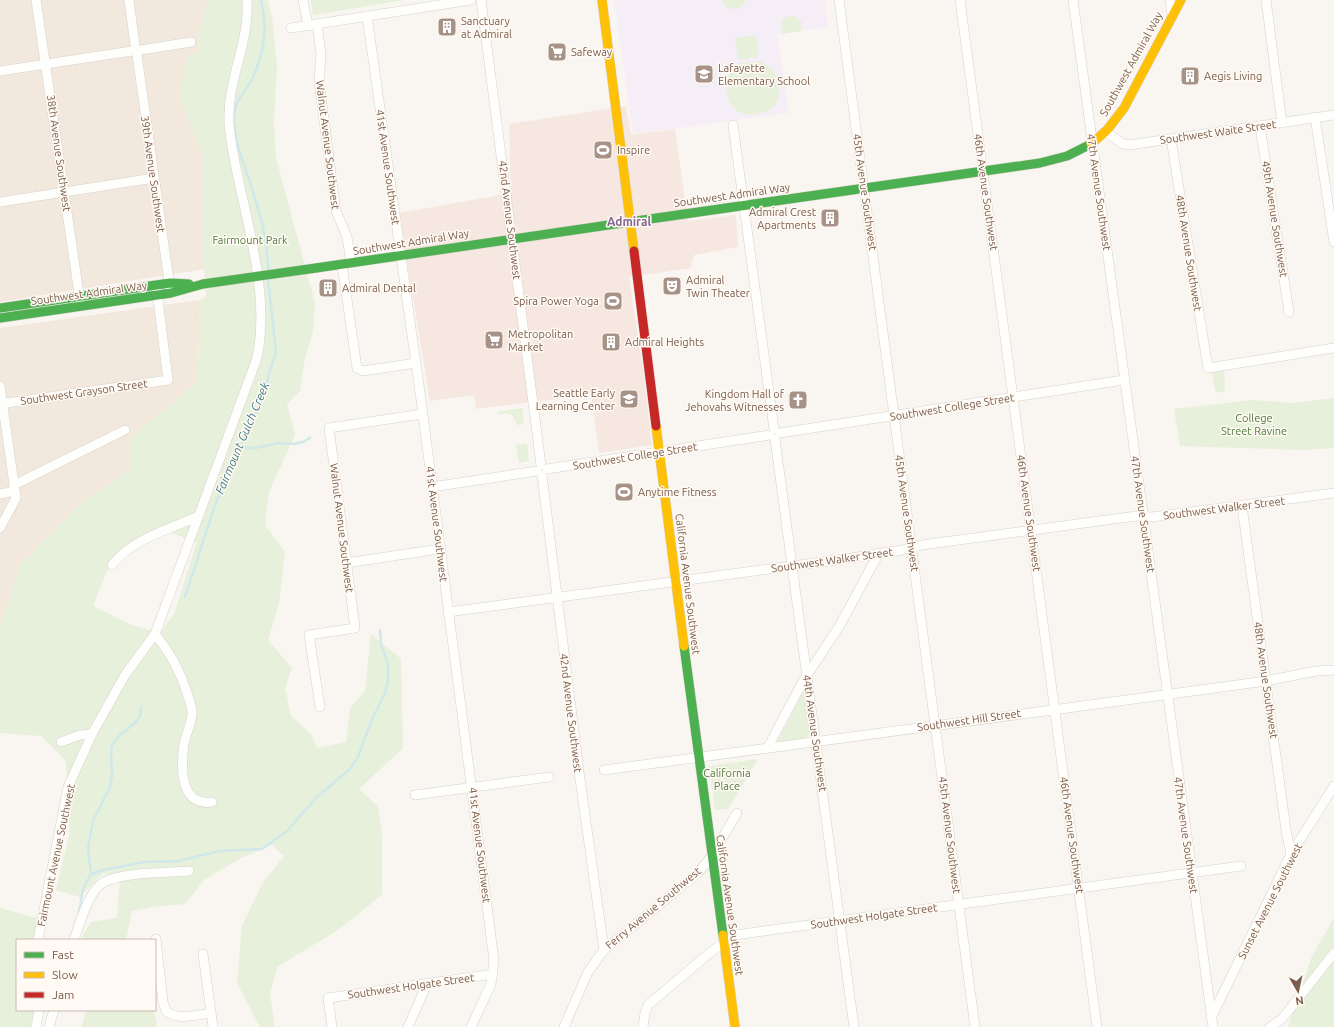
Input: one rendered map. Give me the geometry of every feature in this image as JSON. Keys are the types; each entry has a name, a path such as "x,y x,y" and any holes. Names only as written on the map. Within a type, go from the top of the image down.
{"main road":[{"name":"California Avenue Southwest","path":"602,0 675,581 735,1027"},
{"name":"Southwest Admiral Way","path":"0,318 171,293 203,284 342,265 1062,159 1072,156 1093,144 1106,132 1124,108 1172,14 1181,0"},
{"name":"Southwest Admiral Way","path":"0,308 170,283 203,284"}],"street":[{"name":"38th Avenue Southwest","path":"36,0 81,307"},
{"name":"39th Avenue Southwest","path":"129,0 171,293"},
{"name":"Fairmount Avenue Southwest","path":"38,939 68,787 92,734 125,675 155,634 256,358 262,322 253,245 229,125 228,107 231,87 247,30 247,0"},
{"path":"303,0 308,26"},
{"path":"291,28 471,0"},
{"name":"42nd Avenue Southwest","path":"481,0 542,470 579,772 604,950"},
{"name":"45th Avenue Southwest","path":"839,0 975,1027"},
{"name":"46th Avenue Southwest","path":"960,0 1097,1027"},
{"name":"47th Avenue Southwest","path":"1073,0 1212,1023"},
{"path":"1170,0 1172,14"},
{"path":"1266,0 1282,122"},
{"name":"41st Avenue Southwest","path":"367,16 416,363 439,549 494,960 493,974 471,1027"},
{"name":"Walnut Avenue Southwest","path":"317,24 321,54 319,82 336,211 347,237 351,263"},
{"path":"0,71 191,42"},
{"name":"Southwest Waite Street","path":"1106,132 1123,144 1171,139 1334,115"},
{"path":"1316,118 1332,209 1334,242"},
{"name":"44th Avenue Southwest","path":"732,125 854,1027"},
{"name":"49th Avenue Southwest","path":"1260,126 1290,312"},
{"name":"48th Avenue Southwest","path":"1171,139 1208,368 1334,348"},
{"path":"0,202 154,178"},
{"path":"342,265 355,365 359,370 363,371 416,363"},
{"path":"156,285 158,295"},
{"name":"Southwest Grayson Street","path":"1,403 168,380 158,295"},
{"name":"Southwest College Street","path":"432,487 894,417 1124,380"},
{"path":"0,386 15,502 0,528"},
{"name":"Walnut Avenue Southwest","path":"320,707 309,635 355,628 330,428 422,414"},
{"path":"0,494 124,430"},
{"name":"Southwest Walker Street","path":"448,612 879,554 922,545 1031,530 1136,516 1143,517 1242,506 1334,493"},
{"name":"48th Avenue Southwest","path":"1242,506 1286,830 1291,854"},
{"path":"112,565 122,554 139,543 197,517"},
{"path":"346,563 439,549"},
{"path":"768,747 807,676 840,625 879,554"},
{"path":"155,634 167,649 180,670 191,704 192,712 184,743 183,770 186,788 189,795 194,799 206,803 212,802"},
{"name":"Southwest Hill Street","path":"604,770 699,756 1266,681 1316,671 1334,670"},
{"path":"61,742 80,735 92,734"},
{"path":"415,795 549,777"},
{"name":"Sunset Avenue Southwest","path":"1212,1023 1291,854 1334,786"},
{"name":"Ferry Avenue Southwest","path":"564,1027 588,972 604,950 698,873 711,857 737,813"},
{"name":"Southwest Holgate Street","path":"643,1027 648,1005 723,943 735,935 1241,866"},
{"path":"74,939 82,914 99,886 106,881 125,876 189,871"},
{"path":"156,939 164,1006 171,1015 187,1016 210,1013"},
{"path":"1270,1027 1282,1019 1334,952"},
{"path":"203,954 213,1027"},
{"name":"Southwest Holgate Street","path":"332,1027 328,998 493,974"},
{"path":"408,1027 427,984"},
{"path":"36,1027 39,1011"},
{"path":"49,1027 54,1011"}],"shaded area":[{"path":"0,0 208,0 197,39 200,53 179,95 202,154 202,234 205,269 0,302"},
{"name":"Lafayette Elementary School","path":"614,0 824,0 828,27 777,34 789,113 633,134"},
{"path":"626,106 631,135 675,129 688,221 736,215 738,247 694,255 691,268 629,277 643,369 652,445 599,453 591,395 476,409 474,395 430,401 399,213 511,193 509,124"},
{"path":"200,300 198,370 196,383 130,438 130,470 80,504 20,565 0,627 0,328"}],"green space":[{"name":"Fairmount Park","path":"208,0 268,0 273,24 277,68 274,122 276,158 315,303 313,332 305,358 300,391 287,404 295,435 269,492 265,525 285,552 279,604 268,640 292,668 285,688 291,716 311,734 317,748 346,742 350,708 365,691 371,634 401,659 403,748 359,789 378,806 382,835 382,895 338,930 277,967 270,994 275,1027 260,1027 237,983 242,926 262,884 284,856 272,845 241,858 204,880 185,904 152,907 132,911 126,939 81,939 91,922 117,918 120,879 103,873 80,897 56,890 70,832 66,761 41,736 0,733 0,627 20,565 80,504 130,470 130,438 196,383 198,370 200,300 206,296 202,234 202,154 179,95 187,55 200,53 197,39","holes":["157,528 197,542 174,614 160,633 129,624 93,606 112,558"]},
{"path":"311,0 404,0 313,15"},
{"path":"722,0 746,0 740,7 732,9 726,7"},
{"path":"793,16 802,22 801,31 782,34 782,20 786,17"},
{"path":"756,35 759,57 738,60 735,38"},
{"path":"760,61 767,65 776,76 779,96 776,103 764,112 748,114 741,112 735,109 728,98 727,82 729,76 731,71 739,64"},
{"path":"1224,370 1225,391 1216,393 1212,372"},
{"name":"College Street Ravine","path":"1334,398 1334,448 1304,450 1180,446 1174,409 1252,400 1293,403"},
{"path":"522,408 524,424 517,425 511,415 506,413 499,414 498,412"},
{"path":"527,444 529,461 519,463 516,445"},
{"path":"804,690 810,733 806,738 777,742"},
{"name":"California Place","path":"758,759 728,809 715,810 709,766"},
{"path":"0,908 37,918 33,939 16,939 16,1011 35,1011 31,1027 0,1027"},
{"path":"1334,918 1334,1027 1288,1027 1312,956"},
{"path":"86,1011 154,1011 157,1027 82,1027"}],"waterway":[{"name":"Fairmount Gulch Creek","path":"261,0 264,20 264,39 262,49 253,77 236,105 234,127 240,153 263,227 267,248 268,270"},
{"name":"Fairmount Gulch Creek","path":"185,597 215,505 259,406 276,352 268,279"},
{"path":"242,446 246,448 256,448 278,443 294,444 303,442 310,438"},
{"path":"91,874 103,870 144,862 178,861 220,851 262,849 287,831 316,798 351,768 358,757 371,722 385,693 388,681 388,664 381,644 380,630"},
{"name":"Fairmount Gulch Creek","path":"79,913 83,889 91,874 88,848 93,821 110,787 112,775 112,745 120,735 136,722 140,716 141,707"}],"traffic: fast":[{"path":"629,222 1040,163 1067,156 1091,144"},
{"path":"316,268 629,222"},
{"path":"203,284 316,268"},
{"path":"0,308 170,283 189,284"},
{"path":"0,318 171,293 203,284"},
{"path":"684,646 723,935"}],"traffic: slow":[{"path":"602,0 634,251"},
{"path":"1091,144 1107,130 1124,108 1181,0"},
{"path":"656,426 684,646"},
{"path":"723,935 735,1027"}],"traffic: jam":[{"path":"634,251 656,426"}],"place":[{"name":"Sanctuary at Admiral","path":"447,27"},
{"name":"Safeway","path":"557,52"},
{"name":"Lafayette Elementary School","path":"704,74"},
{"name":"Aegis Living","path":"1190,76"},
{"name":"Inspire","path":"603,150"},
{"name":"Admiral Crest Apartments","path":"830,218"},
{"name":"Admiral Twin Theater","path":"672,286"},
{"name":"Admiral Dental","path":"328,288"},
{"name":"Spira Power Yoga","path":"613,301"},
{"name":"Metropolitan Market","path":"494,340"},
{"name":"Admiral Heights","path":"611,342"},
{"name":"Seattle Early Learning Center","path":"629,399"},
{"name":"Kingdom Hall of Jehovahs Witnesses","path":"798,400"},
{"name":"Anytime Fitness","path":"624,492"}],"district":[{"name":"Admiral","path":"629,221"}]}
